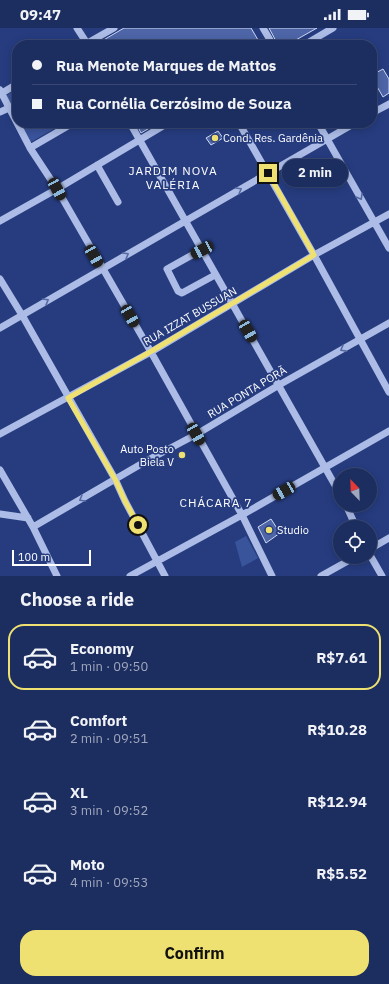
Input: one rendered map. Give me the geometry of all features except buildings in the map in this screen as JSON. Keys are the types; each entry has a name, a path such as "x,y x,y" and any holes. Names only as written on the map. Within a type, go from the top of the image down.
{"street":[{"path":"78,28 84,40"},
{"path":"93,40 114,28"},
{"path":"264,28 270,40"},
{"path":"313,40 333,28"},
{"path":"12,86 1,91 12,114"},
{"path":"377,110 389,104"},
{"path":"0,112 9,108"},
{"path":"20,128 30,148 57,189 242,515 272,576"},
{"path":"30,148 64,128"},
{"path":"133,128 333,481"},
{"path":"0,221 159,128"},
{"path":"242,128 389,392"},
{"path":"321,128 389,248"},
{"path":"0,328 346,128"},
{"path":"97,165 118,202"},
{"name":"RUA IZZAT BUSSUAN","path":"0,434 150,352 314,255 389,214"},
{"path":"202,250 167,269 178,290 182,293 215,275"},
{"path":"0,279 115,479 165,576"},
{"name":"RUA PONTA PORÃ","path":"33,527 389,323"},
{"path":"130,576 326,468 389,431"},
{"path":"0,470 33,527 57,576"},
{"path":"0,514 28,518"},
{"path":"377,545 389,538"},
{"path":"321,576 342,564"},
{"path":"375,564 382,576"}],"shaded area":[{"path":"12,92 12,115 2,98"},
{"path":"20,128 55,128 29,143"},
{"path":"246,536 258,558 242,567 235,542"}],"place":[{"name":"Cond. Res. Gardênia","path":"215,138"},
{"name":"Auto Posto Biela V","path":"182,455"},
{"name":"Studio","path":"269,530"}],"district":[{"name":"JARDIM NOVA VALÉRIA","path":"173,177"},
{"name":"CHÁCARA 7","path":"216,502"}],"route":[{"path":"138,525 115,479 68,398 150,352 314,255 268,173"}]}
